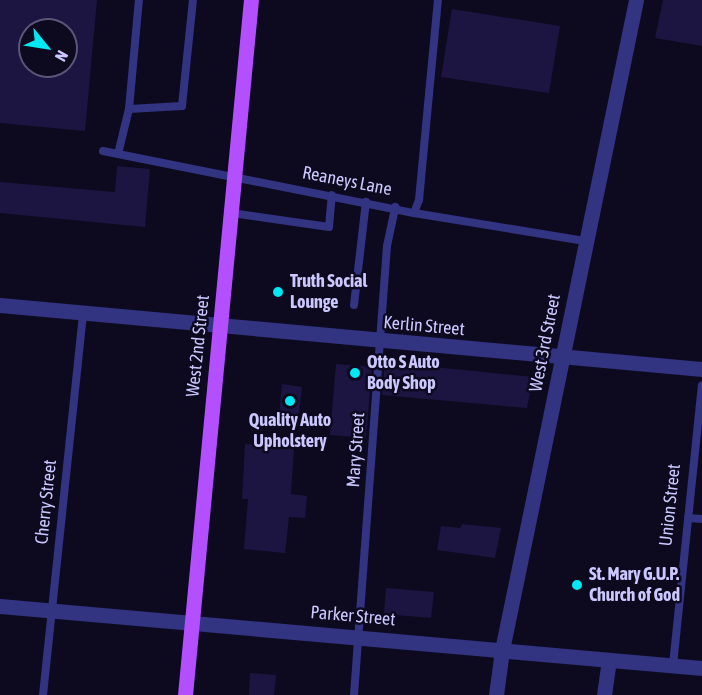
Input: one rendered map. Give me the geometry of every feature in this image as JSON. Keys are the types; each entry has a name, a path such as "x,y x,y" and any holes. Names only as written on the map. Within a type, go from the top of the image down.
{"main road":[{"name":"West 2nd Street","path":"185,695 251,0"}],"street":[{"name":"West 3rd Street","path":"496,695 502,650 636,0"},
{"name":"Kerlin Street","path":"0,305 219,324 380,342 702,369"},
{"name":"Parker Street","path":"0,606 192,620 702,668"},
{"path":"604,695 609,660"}],"lane":[{"path":"118,154 129,109 139,0"},
{"path":"129,109 182,106 193,0"},
{"path":"414,213 419,200 438,0"},
{"name":"Reaneys Lane","path":"103,151 395,207 414,213 585,241"},
{"path":"231,213 328,227 332,195"},
{"path":"354,305 366,202"},
{"name":"Mary Street","path":"354,695 387,246 395,207"},
{"name":"Cherry Street","path":"43,695 83,313"},
{"name":"Union Street","path":"673,665 702,385"},
{"path":"688,518 702,519"}],"building":[{"path":"0,0 97,0 85,131 0,123"},
{"path":"663,0 702,0 702,46 655,38"},
{"path":"452,9 560,26 549,93 441,77"},
{"path":"117,166 150,169 145,227 0,213 0,182 115,192"},
{"path":"385,363 533,377 527,408 382,395"},
{"path":"336,364 372,367 366,438 330,435"},
{"path":"282,384 302,387 298,419 279,417"},
{"path":"245,444 294,448 291,494 307,496 305,518 289,517 285,553 244,549 248,499 242,499"},
{"path":"462,524 501,528 495,558 437,550 441,526 460,528"},
{"path":"386,588 434,592 431,618 384,614"},
{"path":"250,673 276,675 274,695 249,695"}],"place":[{"name":"Truth Social Lounge","path":"278,292"},
{"name":"Otto S Auto Body Shop","path":"355,373"},
{"name":"Quality Auto Upholstery","path":"290,401"},
{"name":"St. Mary G.U.P. Church of God","path":"577,585"}]}
